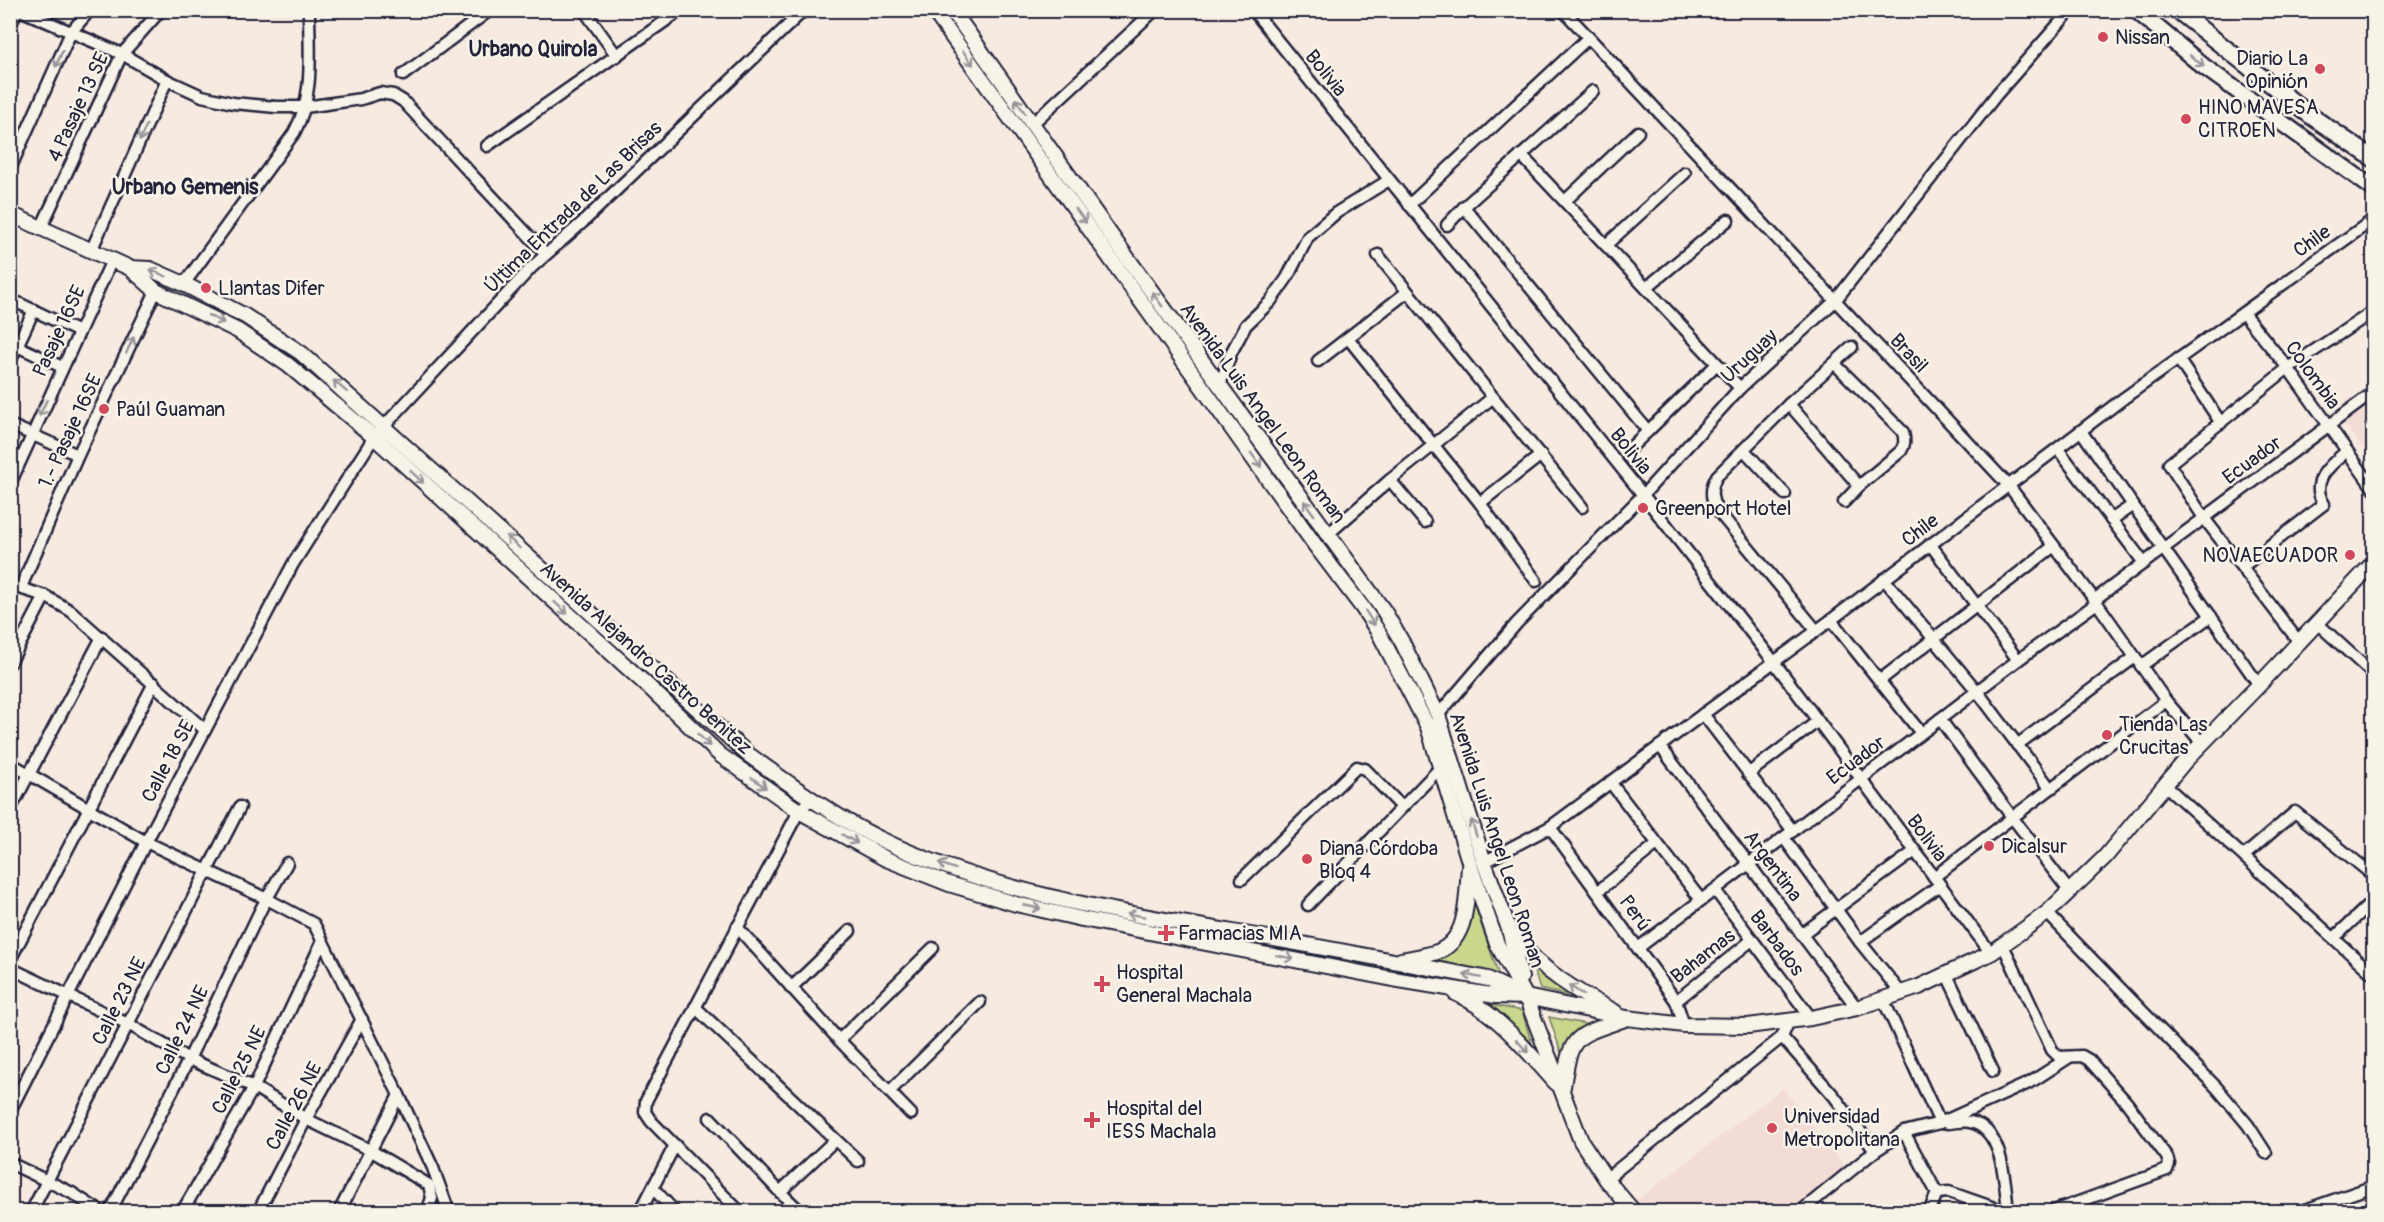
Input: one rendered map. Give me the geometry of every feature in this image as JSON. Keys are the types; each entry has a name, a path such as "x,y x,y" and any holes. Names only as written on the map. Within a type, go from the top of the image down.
{"main road":[{"name":"Avenida Luis Angel Leon Roman","path":"933,10 1159,324 1260,441 1328,534 1402,642 1438,715 1484,862 1509,929 1526,997"},
{"name":"Avenida Luis Angel Leon Roman","path":"952,10 1206,367 1223,414 1379,633 1428,727 1497,944 1526,997"},
{"path":"2136,10 2203,66 2373,189"},
{"path":"2177,10 2311,116 2373,159"},
{"name":"Avenida Alejandro Castro Benitez","path":"12,217 130,268 156,291 238,331 288,365 374,437 650,687 720,755 798,811 886,859 949,884 1016,904 1082,919 1442,988 1496,996 1526,997 1627,1018 1684,1025 1748,1026 1811,1018 1857,1008 1901,993 1947,975 1991,953 2047,913 2105,857 2202,743 2259,686 2373,562"},
{"name":"Avenida Alejandro Castro Benitez","path":"130,268 150,269 184,284 245,316 301,353 384,425 749,755 810,800 894,846 1019,889 1134,914 1488,979 1526,997"},
{"path":"1159,324 1175,338 1200,372 1206,372 1206,367"},
{"path":"1223,414 1222,409 1228,407 1246,432 1260,441"},
{"path":"1394,961 1436,953 1450,945 1460,930 1466,906 1470,865"},
{"path":"1509,929 1529,955 1549,972 1586,996 1627,1018"},
{"path":"1442,988 1480,1006 1498,1021 1563,1089"},
{"path":"1526,997 1581,1141 1606,1179 1634,1212"},
{"path":"1563,1089 1571,1046 1579,1037 1586,1032 1627,1018"}],"street":[{"path":"10,26 19,10 122,54 167,80 202,96 233,103 305,107 361,99 380,93 393,95 403,100 546,254"},
{"path":"10,169 70,32 90,10"},
{"name":"4 Pasaje 13 SE","path":"41,228 122,54 161,10"},
{"path":"184,284 294,133 305,107 311,58 309,10"},
{"path":"403,75 490,10"},
{"path":"584,10 616,56"},
{"path":"487,146 681,10"},
{"name":"Última Entrada de Las Brisas","path":"374,437 532,267 583,222 804,10"},
{"path":"1032,124 1155,10"},
{"name":"Bolivia","path":"1252,10 1643,495 1774,662 1991,953"},
{"name":"Brasil","path":"1563,10 2009,486 2166,701 2202,743"},
{"name":"Uruguay","path":"1438,715 1517,623 1643,495 1740,388 1835,301 1998,94 2071,10"},
{"path":"1409,205 1588,38"},
{"path":"91,251 167,80"},
{"path":"1447,225 1593,91"},
{"path":"1565,201 1638,132"},
{"path":"1521,155 1740,388"},
{"path":"1606,245 1685,173"},
{"path":"1214,389 1246,325 1270,302 1287,278 1308,237 1336,213 1389,180"},
{"path":"1464,207 1647,431"},
{"name":"Chile","path":"1484,862 1550,827 1831,620 2178,359 2373,219"},
{"path":"1646,288 1728,220"},
{"path":"1378,255 1582,507"},
{"name":"Pasaje 16SE","path":"10,484 112,260"},
{"name":"1.- Pasaje 16SE","path":"16,586 156,291"},
{"path":"1318,361 1407,292"},
{"path":"10,299 79,332"},
{"path":"10,361 34,310"},
{"path":"2299,642 2204,518 2169,464 2288,368 2373,311"},
{"name":"Colombia","path":"2243,313 2288,368 2373,489"},
{"path":"1348,338 1480,503 1536,581"},
{"path":"17,346 62,368"},
{"path":"1816,630 1713,502 1711,493 1713,483 1744,450 1789,404 1852,347"},
{"path":"2178,359 2221,423"},
{"path":"1628,450 1717,364"},
{"path":"1835,364 1903,432 1905,438 1901,452 1859,486 1844,502"},
{"name":"Ecuador","path":"1638,948 2163,548 2373,392"},
{"path":"1328,534 1390,480 1492,398"},
{"path":"1789,404 1859,486"},
{"path":"10,425 78,455"},
{"path":"2081,431 2259,686"},
{"name":"Calle 18 SE","path":"10,1111 146,842 293,564 374,437"},
{"path":"2058,449 2144,563"},
{"path":"1744,450 1785,494"},
{"path":"2242,567 2324,504 2318,490 2321,476 2347,451"},
{"path":"1480,503 1540,455"},
{"path":"1390,480 1425,522"},
{"path":"2112,520 2133,505"},
{"path":"1930,544 2018,660"},
{"path":"1880,681 2054,546"},
{"path":"1884,579 1977,691 2050,788"},
{"path":"16,586 45,596 71,610 205,730"},
{"path":"10,663 45,596"},
{"path":"2017,745 2138,662 2211,616"},
{"path":"1831,620 1921,733"},
{"path":"2317,623 2373,675"},
{"path":"10,810 102,637"},
{"path":"10,960 88,806 154,683"},
{"path":"1860,942 2012,817 2166,701"},
{"path":"1703,714 1748,774 1860,942 1901,993"},
{"path":"1940,719 2070,892"},
{"path":"1748,774 1818,721"},
{"name":"Argentina","path":"1660,746 1857,1008"},
{"path":"10,763 88,806 146,842 267,898 314,924 399,1095 433,1168 449,1212"},
{"path":"1242,879 1357,767 1365,769 1402,807"},
{"path":"1308,905 1440,768"},
{"path":"1610,782 1701,900"},
{"path":"2166,786 2373,975"},
{"path":"740,1212 645,1112 646,1101 798,811 810,800"},
{"name":"Calle 23 NE","path":"31,1212 240,807"},
{"path":"2244,856 2295,812 2373,876"},
{"name":"Perú","path":"1550,827 1676,1001 1684,1025"},
{"path":"1597,892 1657,844"},
{"path":"1802,934 1915,852"},
{"name":"Calle 24 NE","path":"110,1212 189,1059 267,898 287,863"},
{"name":"Barbados","path":"1714,890 1811,1018"},
{"path":"2334,938 2373,900"},
{"path":"2047,913 2217,1088 2248,1125 2266,1154"},
{"path":"737,927 839,1040 911,1113"},
{"path":"791,988 850,931"},
{"name":"Bahamas","path":"1676,1001 1752,940"},
{"name":"Calle 25 NE","path":"182,1212 254,1087 322,942"},
{"path":"2003,945 2052,1050 2059,1057 2082,1056 2089,1060 2127,1103 2167,1157 2169,1164 2167,1170 2051,1212"},
{"path":"839,1040 933,948"},
{"path":"10,968 128,1024 189,1059 254,1087 306,1119 370,1150 429,1185 432,1198 427,1212"},
{"path":"1947,975 1993,1071"},
{"path":"1883,999 1940,1123"},
{"path":"889,1092 980,1002"},
{"path":"695,1007 858,1161"},
{"name":"Calle 26 NE","path":"258,1212 306,1119 362,1019"},
{"path":"1606,1179 1782,1037 1789,1021"},
{"path":"1782,1037 1834,1096 1875,1151"},
{"path":"1800,1212 1875,1151 1904,1132 1940,1123 2031,1082 2068,1058"},
{"path":"339,1212 399,1095"},
{"path":"710,1118 801,1212"},
{"path":"1937,1193 1949,1192 2007,1212 2004,1178 1995,1141 1985,1129 1971,1122 1940,1123"},
{"path":"1904,1132 1937,1193"},
{"path":"780,1192 835,1140"},
{"path":"640,1212 675,1145"},
{"path":"10,1163 47,1180 101,1212"},
{"path":"2299,1212 2373,1186"},
{"path":"653,1188 675,1212"},
{"path":"1929,1212 1937,1193"}],"shaded area":[{"path":"2373,398 2373,461 2342,421"},
{"name":"Universidad Metropolitana","path":"1783,1088 1846,1168 1790,1211 1640,1211 1633,1203"}],"green space":[{"path":"1472,897 1499,976 1420,962 1438,955"},
{"path":"1533,967 1542,976 1579,998 1540,989"},
{"path":"1477,1002 1522,1011 1535,1054"},
{"path":"1549,1017 1596,1026 1574,1036 1567,1045 1563,1058"}],"place":[{"name":"Nissan","path":"2103,37"},
{"name":"Diario La Opinión","path":"2320,69"},
{"name":"HINO MAVESA CITROEN","path":"2186,119"},
{"name":"Llantas Difer","path":"206,288"},
{"name":"Paúl Guaman","path":"104,409"},
{"name":"Greenport Hotel","path":"1643,508"},
{"name":"NOVAECUADOR","path":"2350,555"},
{"name":"Tienda Las Crucitas","path":"2107,735"},
{"name":"Dicalsur","path":"1989,846"},
{"name":"Diana Córdoba Bloq 4","path":"1307,859"},
{"name":"Farmacias MIA","path":"1166,933"},
{"name":"Hospital General Machala","path":"1102,984"},
{"name":"Hospital del IESS Machala","path":"1092,1120"},
{"name":"Universidad Metropolitana","path":"1772,1128"}],"district":[{"name":"Urbano Quirola","path":"533,49"},
{"name":"Urbano Gemenis","path":"185,187"}]}
